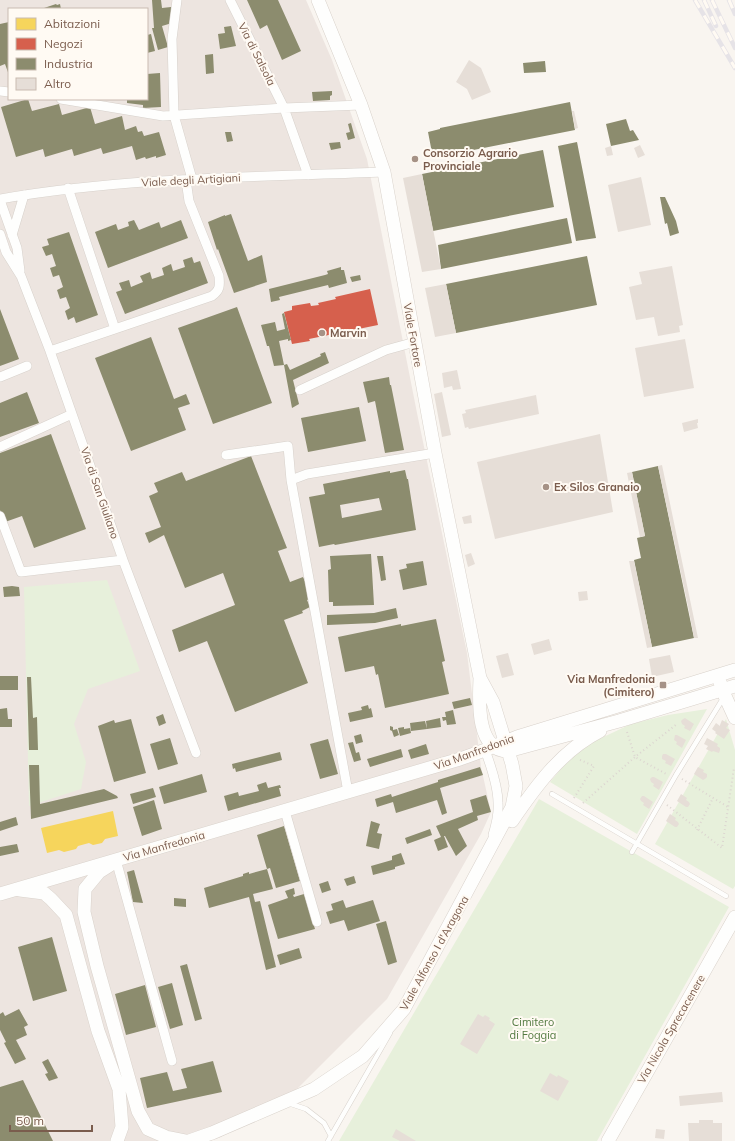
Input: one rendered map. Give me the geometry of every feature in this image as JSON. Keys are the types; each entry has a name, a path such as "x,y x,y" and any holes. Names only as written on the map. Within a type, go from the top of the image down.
{"main road":[{"name":"Viale Fortore","path":"318,0 361,105 384,172 435,453 480,678 479,699 483,731 498,748"},
{"name":"Via Manfredonia","path":"498,748 517,737 735,670"},
{"path":"718,675 727,691 735,718"},
{"name":"Viale Fortore","path":"480,678 493,702 498,748"},
{"name":"Via Manfredonia","path":"0,894 498,748 619,721 727,691"},
{"name":"Viale Alfonso I d'Aragona","path":"485,861 541,780 565,755 595,734 619,721"},
{"path":"460,759 478,744 483,731"},
{"name":"Viale Alfonso I d'Aragona","path":"188,1141 212,1133 314,1089 363,1056 404,1009 485,861 512,807 516,786 498,748"},
{"path":"116,860 99,872 85,889 84,912 97,966 138,1111 148,1129 166,1137 188,1141"},
{"path":"14,889 44,894 51,899 66,915 98,1030 119,1089 122,1127 117,1141"},
{"name":"Via Nicola Sprecacenere","path":"608,1141 735,917"}],"street":[{"path":"50,351 212,296 218,291 220,285 219,276 189,201 189,180 174,115 172,39 177,0"},
{"name":"Via di Salsola","path":"230,0 284,108 308,175"},
{"path":"68,100 163,116 284,108 361,105"},
{"name":"Viale degli Artigiani","path":"0,200 68,188 189,180 384,172"},
{"path":"68,188 115,329"},
{"path":"12,235 24,195"},
{"path":"0,200 16,248 21,276"},
{"name":"Via di San Giuliano","path":"0,234 6,252 21,276 50,351 123,560 196,753"},
{"path":"300,390 386,350 414,342"},
{"path":"0,377 27,366"},
{"path":"0,447 72,414"},
{"path":"226,455 288,446 291,480 348,792"},
{"path":"291,480 307,474 435,453"},
{"path":"0,516 21,572 123,560"},
{"name":"Viale Alfonso I d'Aragona","path":"485,861 497,821 498,803 491,766 498,748"},
{"path":"285,811 318,922"},
{"path":"116,860 172,1061"}],"lane":[{"path":"632,852 727,691"},
{"path":"552,794 726,896"},
{"path":"328,1141 404,1009"},
{"path":"284,1102 306,1109 324,1123 331,1136"}],"path":[{"path":"577,809 635,758 677,724"},
{"path":"627,732 635,758 675,777 728,807"},
{"path":"570,804 594,766 577,759"},
{"path":"662,801 697,830 722,848 734,768"},
{"path":"697,830 713,798"}],"shaded area":[{"path":"0,0 306,0 332,60 367,159 417,413 467,653 481,767 491,812 481,834 387,999 298,1088 221,1137 210,1141 0,1141"}],"green space":[{"path":"107,580 140,671 88,689 74,724 86,762 81,789 29,806 24,587"},
{"path":"707,709 637,834 550,782 578,749 631,724 668,715"},
{"path":"726,719 735,750 735,886 733,889 655,844"},
{"name":"Cimitero di Foggia","path":"539,799 729,907 597,1141 339,1141"}],"building: Abitazioni":[{"path":"113,811 118,836 105,839 102,843 93,845 89,843 78,846 76,849 64,852 59,850 47,853 41,828"}],"building: Negozi":[{"path":"370,289 378,325 309,339 310,341 292,344 284,312 292,310 292,306 310,303 311,306 319,305 318,303 336,299 335,297"}],"building: Industria":[{"path":"152,0 161,0 162,8 171,7 172,23 162,26 168,47 158,50 152,28 154,28"},
{"path":"247,0 278,0 301,51 282,60 267,25 260,29"},
{"path":"60,4 61,8 44,8"},
{"path":"8,22 8,72 5,64 0,66 0,24"},
{"path":"231,26 236,46 220,49 218,34 225,33 224,27"},
{"path":"151,34 155,51 148,53 148,35"},
{"path":"213,54 214,73 206,74 205,55"},
{"path":"545,61 546,72 524,73 523,63"},
{"path":"160,73 161,107 143,108 143,105 127,103 127,100 148,100 148,74"},
{"path":"332,91 330,100 313,101 312,92"},
{"path":"25,100 28,100 32,111 59,104 62,115 90,107 95,124 122,116 125,130 136,126 138,132 142,131 144,136 159,132 166,155 146,159 145,157 136,160 132,146 103,154 101,148 74,156 72,149 45,157 43,149 16,157 1,107"},
{"path":"570,102 575,130 433,158 428,132 440,128"},
{"path":"626,119 630,131 633,130 639,140 611,146 606,124"},
{"path":"351,123 355,138 348,140 346,133 350,132 348,124"},
{"path":"225,132 231,132 233,141 227,142"},
{"path":"340,142 341,148 331,150 329,143"},
{"path":"577,142 596,238 576,241 558,146"},
{"path":"543,150 554,207 433,231 422,174"},
{"path":"660,197 665,197 676,221 679,233 670,236 667,223 665,224"},
{"path":"231,214 248,261 262,255 267,282 234,293 208,222"},
{"path":"567,218 572,243 441,269 438,245"},
{"path":"134,220 139,230 159,222 161,228 181,220 188,238 108,268 95,232 116,224 118,230 129,226 128,222"},
{"path":"69,232 98,315 76,323 74,317 68,320 65,311 70,308 66,297 60,299 57,290 63,287 59,275 53,277 50,268 56,266 52,254 46,256 42,247 49,245 47,239"},
{"path":"587,256 597,305 456,333 446,284"},
{"path":"192,257 194,263 200,261 208,283 125,314 116,292 122,290 119,283 129,280 131,287 143,282 140,276 150,272 152,279 164,275 162,268 171,264 173,271 185,267 183,260"},
{"path":"341,267 341,270 344,270 347,283 329,288 328,285 279,297 280,300 271,302 269,289 325,275 328,274 327,271"},
{"path":"360,275 361,280 352,282 350,277"},
{"path":"237,307 272,403 213,424 178,328"},
{"path":"0,309 19,359 0,366"},
{"path":"284,313 291,340 288,341 288,339 279,341 284,365 274,366 269,346 267,346 261,325 275,322 277,331 285,329 282,314"},
{"path":"151,337 174,399 186,394 190,404 178,408 186,430 131,451 95,358"},
{"path":"325,352 329,363 293,380 299,404 292,408 284,365 287,364 290,370 321,356 320,354"},
{"path":"389,377 404,450 385,453 375,401 368,403 363,382"},
{"path":"27,392 39,423 0,437 0,403"},
{"path":"359,407 366,441 308,452 301,418"},
{"path":"51,434 86,529 34,548 22,516 5,522 0,510 0,453"},
{"path":"251,456 287,548 278,551 290,582 303,577 309,590 310,599 307,600 310,607 302,611 303,613 284,620 308,683 235,712 207,641 179,652 172,630 235,605 223,573 185,588 164,535 149,543 145,533 161,527 149,496 158,492 154,483 182,472 186,481"},
{"path":"658,466 694,638 652,647 634,560 641,558 637,538 645,536 632,472"},
{"path":"405,470 408,479 416,530 319,547 309,497 325,494 323,484 390,471 390,473","holes":["379,498 382,510 342,518 340,505"]},
{"path":"371,554 374,605 333,606 333,602 329,602 328,570 331,569 330,556"},
{"path":"377,556 383,556 386,580 381,581"},
{"path":"423,561 427,585 403,590 399,570 407,568 406,564"},
{"path":"3,587 19,587 20,596 4,597"},
{"path":"396,608 398,618 375,623 327,625 327,615 374,613"},
{"path":"436,619 445,661 442,662 449,694 385,708 378,674 376,675 374,666 345,672 338,637 401,624 401,626"},
{"path":"0,676 18,676 18,690 0,690"},
{"path":"27,677 31,677 33,718 37,717 38,750 29,750"},
{"path":"470,698 472,705 454,709 452,702"},
{"path":"368,705 369,709 371,708 373,717 350,722 348,713 362,710 361,707"},
{"path":"7,708 8,719 12,719 12,727 0,727 0,709"},
{"path":"453,710 456,724 447,725 446,720 443,721 442,717 446,717 445,712"},
{"path":"163,714 166,723 159,726 156,717"},
{"path":"440,718 441,727 427,729 426,721"},
{"path":"131,719 146,773 114,782 98,726 114,720 115,723"},
{"path":"425,721 427,729 411,731 410,723"},
{"path":"390,726 393,727 393,730 397,729 399,735 394,737 392,731 390,730"},
{"path":"404,727 404,729 410,728 411,733 400,736 398,728"},
{"path":"361,734 363,742 356,744 354,736"},
{"path":"170,738 178,764 158,770 150,744"},
{"path":"328,739 338,774 320,779 310,744"},
{"path":"353,742 356,753 359,752 361,760 354,762 348,743"},
{"path":"426,744 429,754 411,759 408,750"},
{"path":"401,749 403,757 370,767 367,759"},
{"path":"280,752 282,760 236,772 235,768 233,769 232,764"},
{"path":"29,765 39,765 40,804 104,789 118,798 31,819"},
{"path":"480,767 483,775 440,788 447,813 442,815 437,800 396,813 393,802 377,807 375,799 391,794 392,797 438,782 438,780"},
{"path":"202,774 207,792 164,804 159,787"},
{"path":"266,782 268,788 280,785 281,788 279,788 281,796 228,811 224,796 238,792 239,796 259,791 257,785"},
{"path":"153,788 156,797 133,804 130,794"},
{"path":"486,795 491,812 477,816 478,820 458,829 467,846 456,856 444,836 448,847 438,851 434,840 441,837 436,826 473,812 470,800"},
{"path":"154,800 162,829 142,836 133,807"},
{"path":"16,817 18,825 0,831 0,822"},
{"path":"371,821 380,824 377,833 382,834 379,849 366,846"},
{"path":"284,826 300,881 276,888 270,868 267,869 257,835"},
{"path":"430,829 432,835 407,844 405,838"},
{"path":"17,844 19,852 0,856 0,847"},
{"path":"401,853 405,864 395,867 395,869 373,875 371,866 392,860 392,856"},
{"path":"267,869 273,889 253,894 255,902 260,901 276,967 266,970 249,897 209,908 204,888 243,876 243,874 249,872 249,874"},
{"path":"134,870 143,903 133,902 127,872"},
{"path":"354,876 356,883 347,886 344,879"},
{"path":"328,881 331,890 322,893 319,884"},
{"path":"294,888 294,897 304,894 315,929 278,939 268,905 288,898 285,891"},
{"path":"174,898 186,899 186,907 174,906"},
{"path":"343,900 346,908 373,900 380,921 348,931 344,920 330,924 326,912 333,910 331,904"},
{"path":"386,921 397,962 388,965 376,924"},
{"path":"52,937 67,991 33,1001 18,947"},
{"path":"299,948 302,958 280,965 277,955"},
{"path":"187,964 202,1019 195,1021 180,966"},
{"path":"172,983 183,1025 170,1029 158,987"},
{"path":"145,985 156,1027 126,1035 115,994"},
{"path":"19,1009 28,1025 24,1027 27,1035 16,1040 26,1059 15,1064 4,1043 6,1042 0,1030 0,1014 3,1012 5,1016"},
{"path":"48,1059 58,1078 49,1081 45,1074 48,1073 42,1062"},
{"path":"213,1061 222,1092 147,1108 140,1078 167,1072 173,1091 187,1088 181,1069"},
{"path":"23,1080 53,1141 0,1141 0,1087"}],"building: Altro":[{"path":"469,60 481,68 491,92 472,100 467,89 456,82"},
{"path":"572,111 574,111 578,128 575,129"},
{"path":"640,145 645,155 638,158 634,148"},
{"path":"611,146 613,155 607,156 605,148"},
{"path":"422,174 441,269 422,272 403,178"},
{"path":"641,177 651,225 618,232 608,185"},
{"path":"672,266 683,325 679,326 680,332 658,336 654,317 636,320 629,287 642,284 639,272"},
{"path":"446,284 456,333 435,337 425,288"},
{"path":"685,339 694,388 644,397 635,348"},
{"path":"457,370 461,389 453,390 452,386 444,388 442,373"},
{"path":"442,392 451,435 442,437 434,394"},
{"path":"536,395 539,414 469,429 468,427 465,428 462,414 466,413 465,410"},
{"path":"698,419 698,428 684,432 682,423"},
{"name":"Ex Silos Granaio","path":"600,434 613,512 495,539 477,462"},
{"path":"662,465 698,638 694,638 658,466"},
{"path":"632,472 645,536 640,537 627,473"},
{"path":"471,515 472,523 464,524 462,517"},
{"path":"471,553 475,564 468,567 465,555"},
{"path":"629,561 634,561 652,647 647,648"},
{"path":"587,591 588,600 579,601 578,592"},
{"path":"549,639 552,650 534,655 531,644"},
{"path":"508,653 514,675 502,678 496,656"},
{"path":"670,655 674,672 652,677 649,659"},
{"path":"685,718 694,724 690,731 684,728 685,726 682,724 681,721"},
{"path":"722,720 729,724 726,728 730,730 724,739 712,729 716,723 720,726"},
{"path":"675,735 686,740 682,748 676,744 677,742 674,740"},
{"path":"707,738 718,744 717,746 720,748 719,753 706,749 708,746 704,744"},
{"path":"663,754 675,759 671,766 665,763 666,761 662,759"},
{"path":"698,767 704,770 703,772 707,774 707,777 703,780 694,774"},
{"path":"652,777 663,782 659,790 653,786 654,784 650,779"},
{"path":"681,794 687,798 686,800 690,804 688,807 677,801"},
{"path":"642,796 653,802 649,809 643,805 644,803 640,799"},
{"path":"670,814 676,818 675,820 679,824 677,827 666,821"},
{"path":"478,1014 483,1017 485,1015 495,1024 477,1054 460,1044"},
{"path":"550,1073 557,1077 558,1075 569,1081 558,1101 540,1091"},
{"path":"722,1092 723,1102 680,1106 679,1096"},
{"path":"699,1120 713,1120 713,1123 722,1123 722,1141 689,1141 688,1123 699,1123"},
{"path":"396,1129 416,1141 400,1141 392,1137"},
{"path":"656,1129 665,1130 664,1139 655,1138"}],"railway":[{"path":"695,0 735,68"},
{"path":"704,0 716,26"},
{"path":"712,0 735,48"},
{"path":"729,0 735,14"}],"place":[{"name":"Consorzio Agrario Provinciale","path":"415,159"},
{"name":"Marvin","path":"322,333"},
{"name":"Ex Silos Granaio","path":"546,487"},
{"name":"Via Manfredonia (Cimitero)","path":"663,685"}]}
